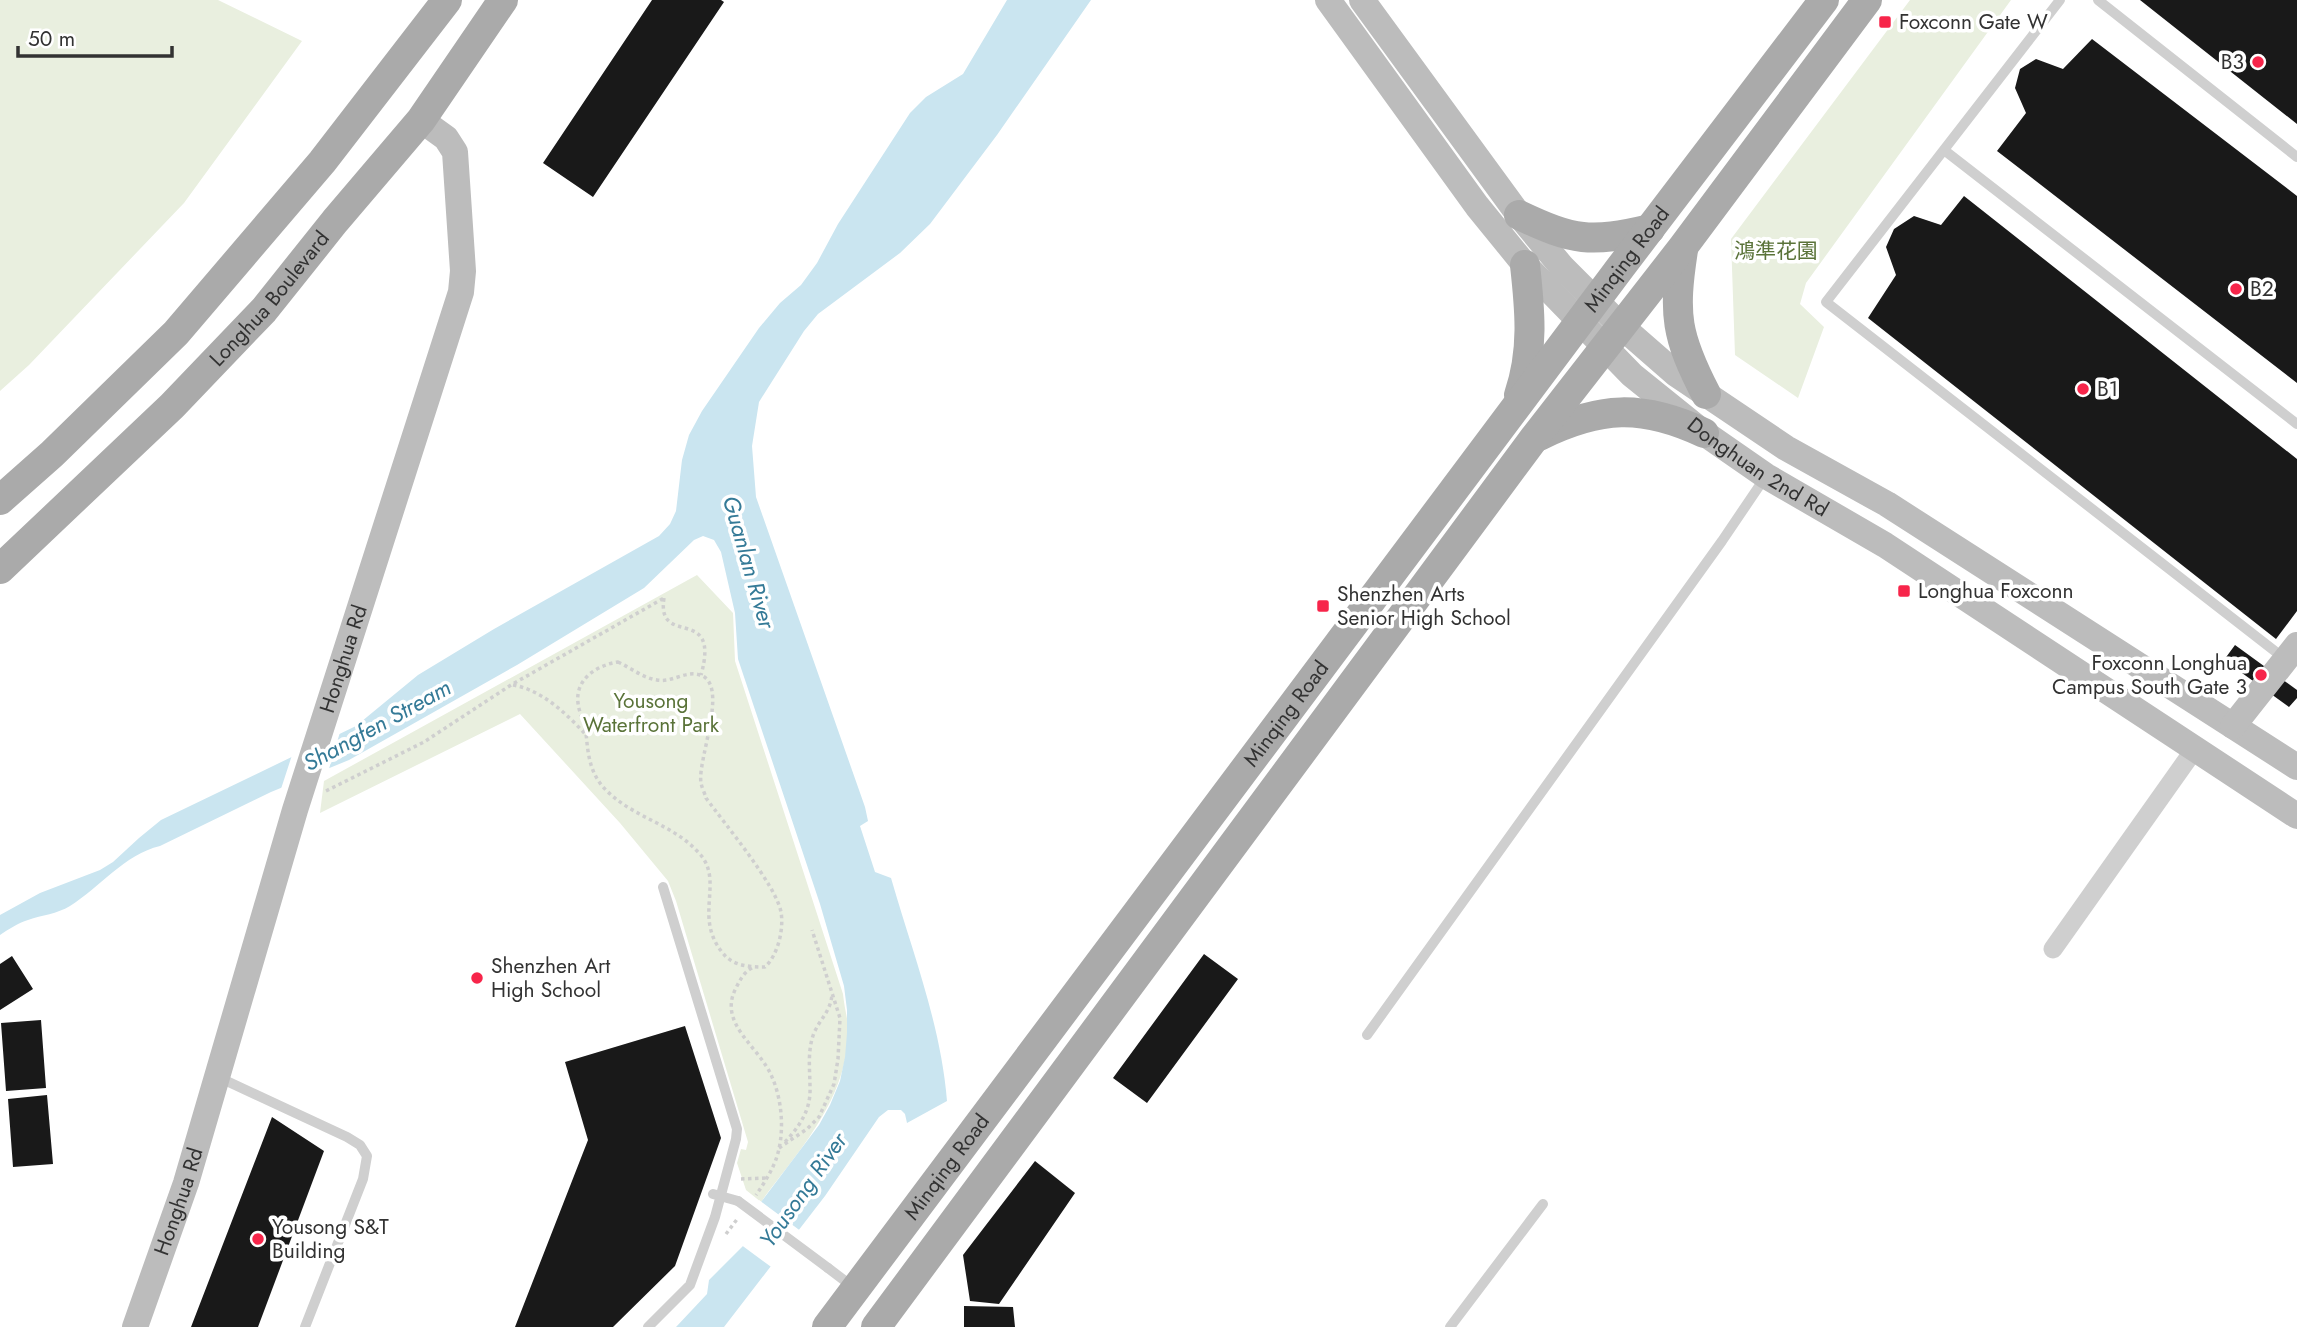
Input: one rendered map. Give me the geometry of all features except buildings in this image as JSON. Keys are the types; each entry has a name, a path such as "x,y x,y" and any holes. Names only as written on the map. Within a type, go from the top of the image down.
{"main road":[{"path":"0,500 52,454 176,333 322,162 447,0"},
{"name":"Longhua Boulevard","path":"0,569 172,406 264,310 421,120 503,0"},
{"name":"Donghuan 2nd Rd","path":"1328,0 1477,206 1525,265 1588,311 1614,336 1786,448 1886,503 2297,767"},
{"name":"Donghuan 2nd Rd","path":"1362,0 1519,215 1562,267 1588,311"},
{"name":"Minqing Road","path":"827,1327 1824,0"},
{"name":"Minqing Road","path":"876,1327 1535,437 1683,247 1867,0"},
{"name":"Honghua Rd","path":"135,1327 186,1182 295,810 461,292 463,271 455,152 446,138 421,120"},
{"path":"1519,215 1565,235 1590,239 1618,237 1650,229"},
{"path":"1683,247 1677,286 1677,317 1682,344 1706,394"},
{"path":"1514,411 1527,373 1530,345 1531,317 1525,265"},
{"name":"Donghuan 2nd Rd","path":"1614,336 1632,375 1704,433 1766,476 1885,545 2297,816"},
{"path":"1535,437 1586,416 1619,413 1652,414 1678,421 1704,433"},
{"path":"2233,726 2291,652"}],"street":[{"path":"2053,949 2194,750"}],"lane":[{"path":"2060,0 1826,302 2291,652"},
{"path":"2098,0 2297,156"},
{"path":"1944,150 2297,424"},
{"path":"1367,1035 1766,476"},
{"path":"648,1327 690,1285 737,1129 663,887"},
{"path":"218,1077 347,1137 360,1145 367,1156 363,1179 305,1327"},
{"path":"717,1195 738,1201 856,1289"},
{"path":"1450,1327 1543,1204"}],"path":[{"path":"320,794 424,742 511,685 664,598 663,612 667,619 680,627 697,632 706,643 706,659 701,675"},
{"path":"618,662 659,681 692,674 701,675 708,680 713,694 701,782 706,798 773,892 781,912 780,933 773,960 765,967 737,964 725,957 714,943 708,926 710,871 702,855 682,837 658,822 639,815 608,792 594,773 587,752 587,736 578,694 582,682 605,664 618,662"},
{"path":"511,685 534,691 587,736"},
{"path":"779,1148 807,1129 819,1117 834,1084 841,1018 812,930"},
{"path":"739,1179 767,1178 779,1148 780,1116 773,1078 734,1023 730,1007 738,982 746,971 753,967"},
{"path":"779,1148 804,1117 810,1088 808,1075 811,1045 814,1033 831,1004 833,992"}],"green space":[{"path":"0,0 218,0 302,41 184,203 29,365 0,391"},
{"name":"鴻準花園","path":"1910,0 2011,0 1806,283 1800,304 1824,327 1798,398 1735,355 1731,239"},
{"name":"Yousong Waterfront Park","path":"697,575 733,613 735,661 843,994 848,1026 841,1076 832,1099 806,1142 761,1202 746,1190 737,1163 741,1149 746,1150 748,1142 668,881 620,823 520,714 320,813 324,781"}],"water":[{"path":"1007,0 1091,0 997,135 930,224 900,253 818,314 804,331 759,402 752,446 756,497 865,807 868,821 860,826 875,872 891,878 932,1016 947,1101 907,1123 901,1110 888,1110 879,1117 825,1196 724,1327 676,1327 707,1294 709,1280 743,1246 761,1202 819,1125 830,1105 840,1081 845,1057 847,1010 844,986 820,904 738,659 735,613 721,552 714,540 703,536 694,540 644,588 517,665 349,760 271,792 135,856 70,906 24,921 0,935 0,915 40,893 100,870 161,820 356,726 418,675 659,536 670,524 676,511 682,460 689,435 702,411 759,328 780,303 801,285 817,263 838,224 910,113 926,97 963,74"}],"pier":[{"path":"341,729 328,772 280,792 293,752"},
{"path":"759,1200 802,1232 774,1269 740,1244"}],"place":[{"name":"Foxconn Gate W","path":"1885,22"},
{"name":"B3","path":"2258,62"},
{"name":"B2","path":"2236,289"},
{"name":"B1","path":"2083,389"},
{"name":"Longhua Foxconn","path":"1904,591"},
{"name":"Shenzhen Arts Senior High School","path":"1323,606"},
{"name":"Foxconn Longhua Campus South Gate 3","path":"2261,675"},
{"name":"Shenzhen Art High School","path":"477,978"},
{"name":"Yousong S&T Building","path":"258,1239"}],"water label":[{"name":"Guanlan River","path":"749,562"},
{"name":"Shangfen Stream","path":"377,725"},
{"name":"Yousong River","path":"803,1190"}]}
